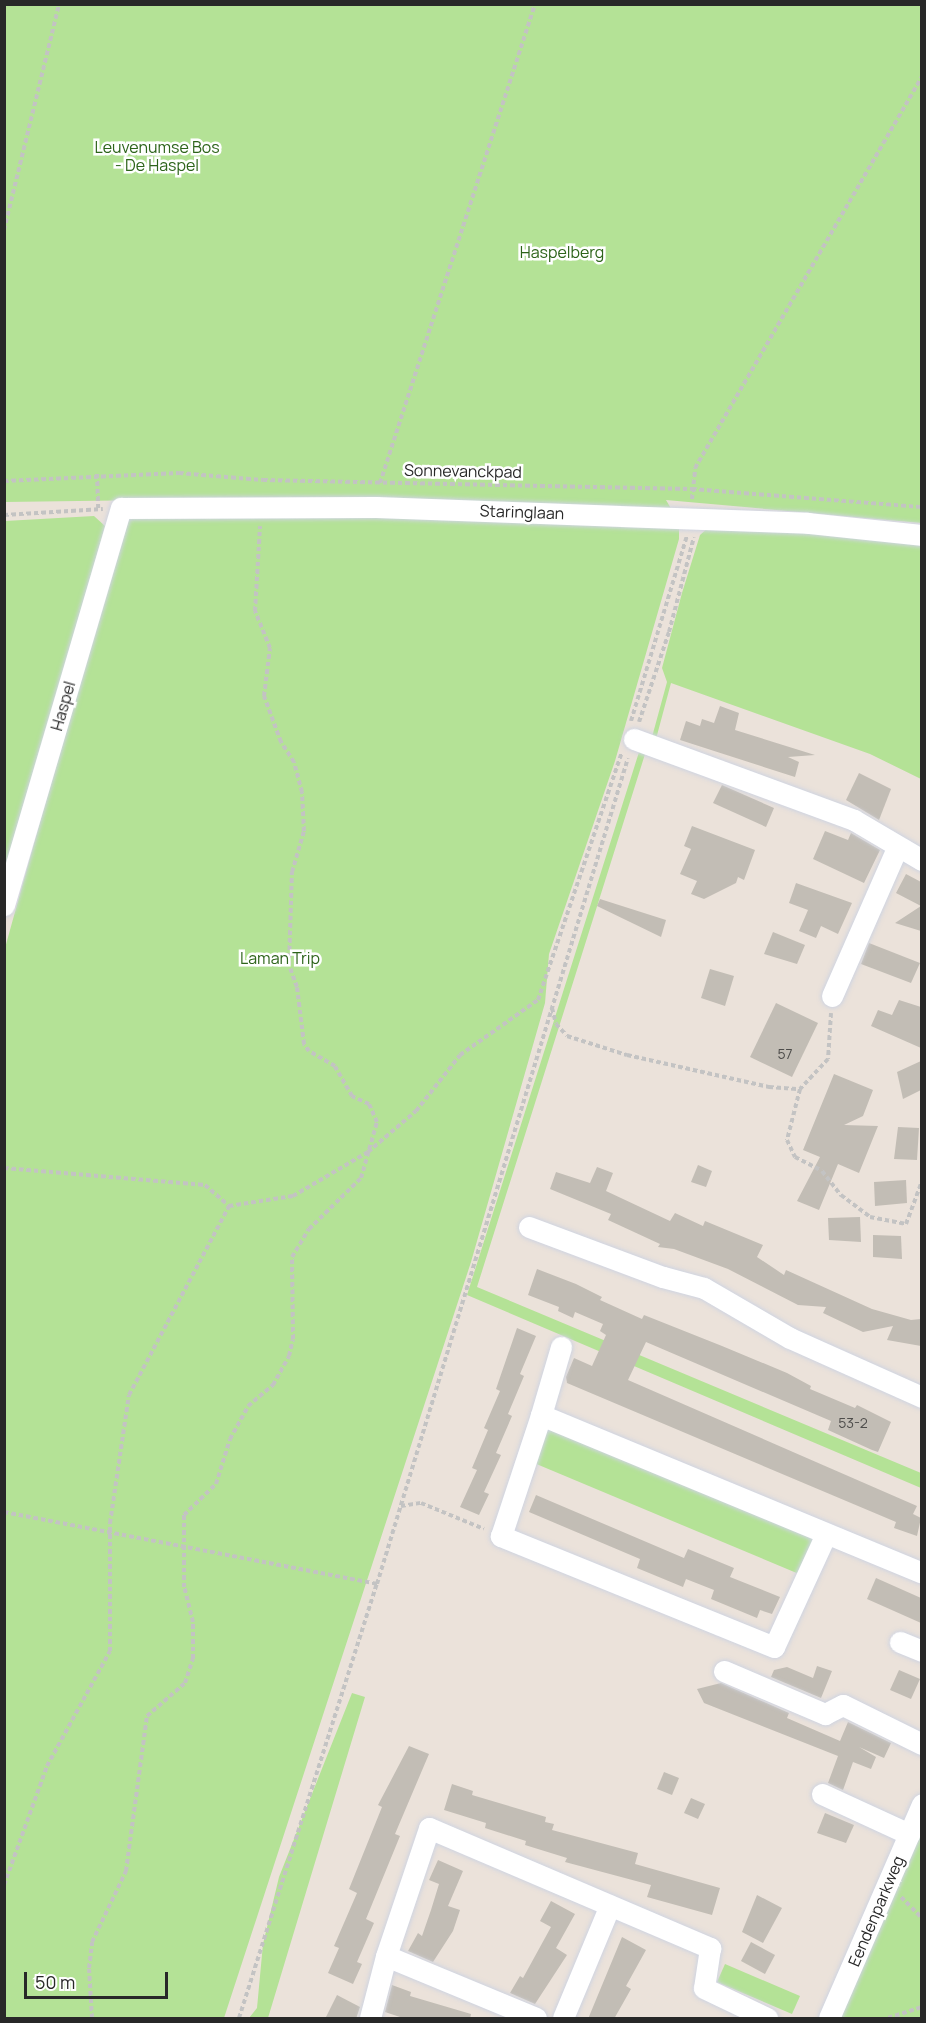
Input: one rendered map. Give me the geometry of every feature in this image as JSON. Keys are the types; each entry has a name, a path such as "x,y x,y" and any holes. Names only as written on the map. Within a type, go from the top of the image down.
{"street":[{"name":"Staringlaan","path":"121,508 263,504 695,518 808,523 921,535"},
{"name":"Haspel","path":"4,905 121,508"},
{"path":"629,737 854,820 897,848 921,860"},
{"path":"832,996 897,848"},
{"path":"529,1227 631,1266 704,1288 790,1338 921,1397"},
{"path":"561,1347 501,1536 774,1647 826,1534"},
{"path":"541,1415 921,1573"},
{"path":"900,1642 921,1651"},
{"path":"724,1671 825,1714 843,1705 921,1744"},
{"path":"822,1794 909,1834"},
{"name":"Eendenparkweg","path":"830,2019 921,1804"},
{"path":"370,2019 386,1956 429,1828 710,1948 704,1988 767,2019"},
{"path":"563,2019 610,1905"},
{"path":"386,1956 536,2019"}],"path":[{"path":"4,230 60,4"},
{"path":"380,481 535,4"},
{"path":"692,489 695,468 921,76"},
{"name":"Sonnevanckpad","path":"4,481 97,474 179,473 263,480 692,489 921,507"},
{"path":"4,515 98,509 97,474"},
{"path":"92,2019 89,1968 92,1942 126,1870 147,1716 185,1683 193,1659 183,1546 184,1515 216,1484 230,1439 248,1406 273,1385 289,1356 293,1339 292,1257 309,1229 361,1178 377,1122 369,1104 352,1096 335,1066 309,1051 304,1044 297,987 289,965 292,872 304,831 302,792 294,762 281,742 264,696 270,648 255,611 263,480"},
{"path":"238,2019 377,1584 552,1007 629,737 695,518"},
{"path":"229,1206 293,1196 368,1152 416,1111 460,1055 538,1000 629,737 669,632 695,518"},
{"path":"832,996 828,1059 800,1089 787,1140 795,1157 822,1171 841,1195 870,1217 906,1224 921,1181"},
{"path":"552,1007 556,1024 567,1036 627,1054 736,1080 800,1089"},
{"path":"4,1168 205,1185 229,1206"},
{"path":"4,1885 47,1766 110,1651 110,1533 129,1395 229,1206"},
{"path":"400,1506 421,1503 501,1536"},
{"path":"4,1512 377,1584"},
{"path":"887,1884 921,1918"},
{"path":"888,2019 921,2007"}],"green space":[{"name":"Haspelberg","path":"4,5 921,5 921,523 666,500 673,512 225,499 5,502"},
{"name":"Laman Trip","path":"142,513 375,514 679,524 679,539 615,761 549,954 545,1003 471,1262 224,2018 5,2018 5,948 124,519"},
{"path":"94,516 105,526 5,888 5,521"},
{"path":"709,527 807,531 921,545 921,779 870,754 671,683 656,739 652,737 667,682 662,668 682,593 700,535"},
{"path":"640,749 646,751 477,1287 921,1473 921,1488 467,1295"},
{"path":"548,1425 817,1537 799,1574 534,1463"},
{"path":"352,1693 365,1697 268,2018 249,2018 257,2008 263,1944 279,1877"},
{"path":"921,1832 921,2018 836,2018 888,1899"},
{"path":"725,1964 800,1996 792,2014 717,1982"}],"building":[{"path":"720,706 739,713 735,730 815,755 788,757 799,762 795,777 680,740 686,721 700,726 702,719 714,723"},
{"path":"859,773 891,789 879,820 846,800"},
{"path":"722,785 774,808 766,827 713,803"},
{"path":"692,826 755,850 744,880 738,877 736,883 704,899 691,894 697,881 680,874 691,849 684,846"},
{"path":"825,831 848,840 851,833 880,850 864,883 813,859"},
{"path":"906,874 921,882 921,906 896,893"},
{"path":"796,883 852,903 838,934 821,926 816,938 799,931 808,910 789,903"},
{"path":"600,899 666,920 661,937 597,906"},
{"path":"921,906 921,931 895,923"},
{"path":"773,932 805,945 797,964 764,954"},
{"path":"869,943 920,963 911,983 861,964"},
{"path":"710,969 734,976 725,1006 701,998"},
{"path":"899,1000 921,1007 921,1048 871,1026 878,1010 892,1015"},
{"path":"776,1003 818,1023 792,1077 750,1057"},
{"path":"921,1061 921,1090 903,1099 897,1072"},
{"path":"834,1074 873,1090 863,1116 844,1125 878,1126 859,1173 838,1164 819,1210 797,1201 820,1157 803,1150"},
{"path":"898,1127 919,1128 917,1160 894,1159"},
{"path":"698,1165 712,1171 706,1187 691,1182"},
{"path":"597,1167 613,1173 606,1191 670,1221 675,1213 703,1226 705,1221 763,1245 757,1257 784,1275 786,1270 872,1309 911,1320 921,1319 921,1346 887,1340 893,1326 863,1332 823,1313 826,1307 798,1305 728,1269 674,1249 658,1247 660,1244 608,1220 611,1214 550,1189 556,1172 590,1183"},
{"path":"906,1180 907,1203 875,1206 874,1182"},
{"path":"860,1217 861,1242 829,1240 828,1218"},
{"path":"873,1235 901,1236 902,1259 873,1257"},
{"path":"537,1269 576,1284 602,1297 600,1300 642,1319 644,1315 722,1346 787,1373 811,1386 810,1389 855,1408 857,1405 891,1422 878,1452 828,1430 831,1421 646,1342 628,1380 917,1506 913,1514 921,1518 917,1536 894,1528 896,1522 567,1383 566,1377 574,1358 592,1366 606,1335 600,1331 603,1324 575,1312 573,1318 558,1311 559,1307 528,1295"},
{"path":"517,1328 536,1336 520,1374 524,1376 508,1414 512,1416 496,1453 501,1455 484,1492 489,1494 479,1515 460,1507 477,1470 472,1468 488,1430 484,1428 500,1391 496,1389"},
{"path":"536,1495 684,1558 688,1549 734,1568 730,1577 780,1597 772,1614 760,1610 757,1618 711,1599 714,1590 686,1579 683,1587 637,1568 640,1559 529,1512"},
{"path":"876,1578 921,1598 921,1623 867,1599"},
{"path":"817,1666 832,1671 821,1698 771,1677 774,1670 787,1667 813,1678"},
{"path":"899,1670 920,1679 911,1699 890,1690"},
{"path":"721,1683 789,1713 787,1718 840,1741 848,1722 891,1743 884,1758 859,1747 876,1757 871,1769 853,1762 843,1790 828,1783 838,1756 704,1703 697,1689"},
{"path":"409,1746 429,1754 395,1834 400,1836 366,1919 374,1923 357,1962 362,1964 353,1984 328,1973 339,1948 334,1946 357,1893 349,1889 382,1807 378,1805"},
{"path":"664,1772 679,1778 672,1795 657,1789"},
{"path":"452,1784 473,1791 472,1795 546,1817 545,1822 554,1824 552,1830 638,1853 635,1864 720,1888 712,1915 647,1897 651,1885 565,1862 567,1858 525,1845 526,1841 485,1828 486,1823 444,1810"},
{"path":"691,1798 705,1804 698,1819 684,1813"},
{"path":"825,1813 854,1825 846,1843 817,1833"},
{"path":"438,1860 463,1871 448,1906 460,1910 453,1931 433,1962 408,1951 418,1933 422,1936 431,1910 439,1884 429,1880"},
{"path":"757,1895 782,1908 763,1943 742,1932"},
{"path":"551,1901 575,1914 556,1948 567,1955 535,2004 510,1993 520,1976 523,1978 551,1927 540,1921"},
{"path":"622,1937 646,1950 626,1986 631,1989 614,2019 588,2019"},
{"path":"751,1942 775,1955 765,1974 741,1961"},
{"path":"392,1985 411,1992 410,1996 471,2014 470,2019 406,2019 385,2012"},
{"path":"337,1995 360,2007 356,2019 325,2019"}],"park label":[{"name":"Leuvenumse Bos - De Haspel","path":"157,156"}]}
